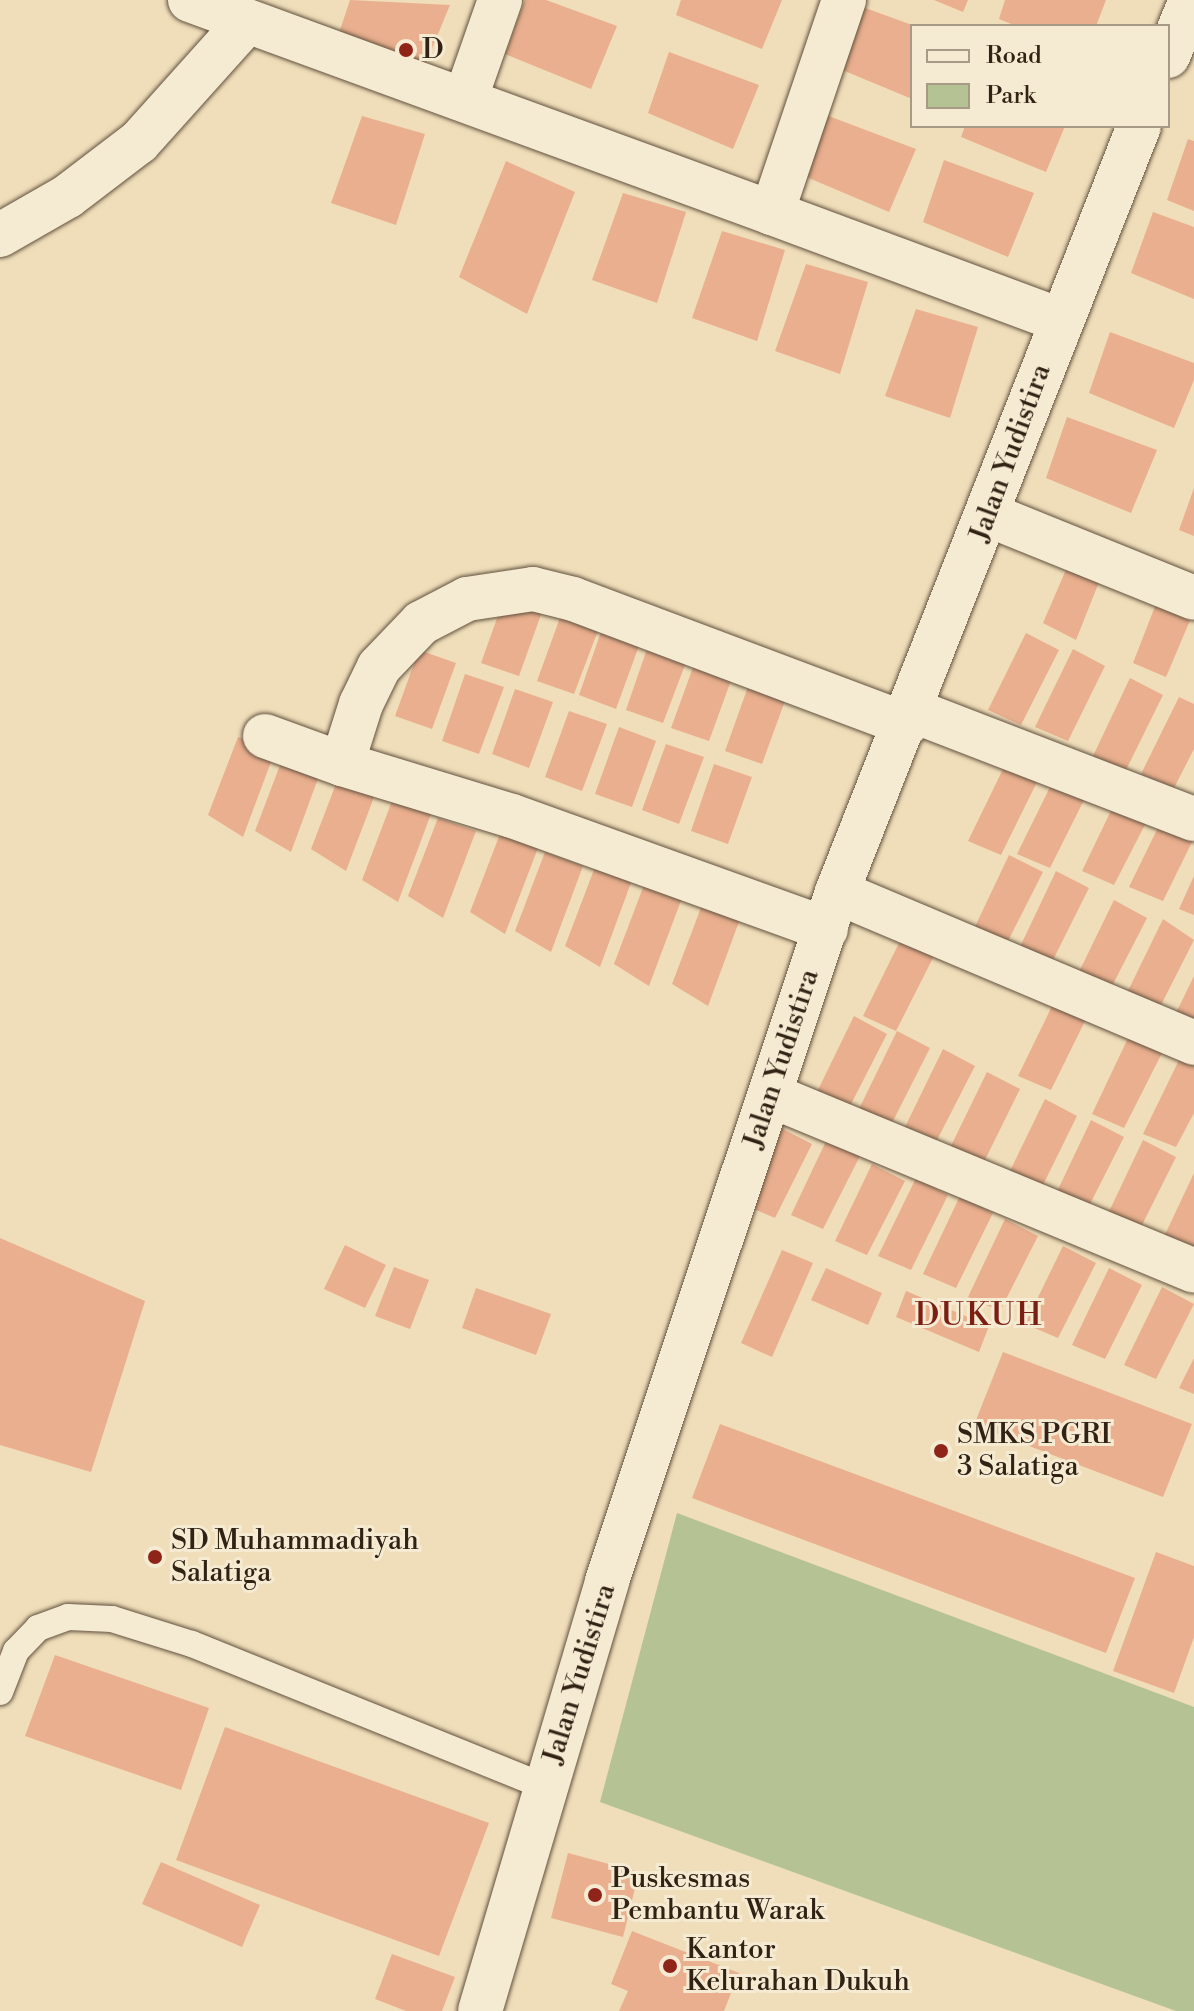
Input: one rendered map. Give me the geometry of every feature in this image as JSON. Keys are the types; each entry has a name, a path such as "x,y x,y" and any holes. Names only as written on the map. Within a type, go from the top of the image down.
{"street":[{"path":"190,0 245,24 465,100 1060,320"},
{"path":"465,100 500,0"},
{"path":"772,213 844,0"},
{"path":"1170,51 1191,0"},
{"path":"0,235 68,196 139,142 245,24"},
{"name":"Jalan Yudistira","path":"480,2011 607,1581 832,910 989,515 1060,320 1138,128"},
{"path":"989,515 1194,598"},
{"path":"342,764 379,667 421,623 467,599 497,592 533,589 573,599 1194,819"},
{"path":"265,736 342,764 832,910 1194,1043"},
{"path":"770,1095 1194,1271"}],"lane":[{"path":"0,1692 16,1651 38,1628 68,1617 112,1619 192,1644 546,1787"}],"green space":[{"path":"677,1513 1194,1707 1194,2011 1176,2011 600,1802"}],"building":[{"name":"D","path":"350,0 450,5 424,68 339,33"},
{"path":"525,0 546,0 617,26 591,89 505,54"},
{"path":"681,0 782,0 762,49 676,15"},
{"path":"934,0 968,0 963,12"},
{"path":"1005,0 1106,0 1097,24 1011,24 999,19"},
{"path":"849,2 910,24 910,98 828,64"},
{"path":"669,52 759,85 733,149 648,113"},
{"path":"826,115 916,149 889,212 804,176"},
{"path":"362,116 425,134 396,225 331,203"},
{"path":"964,128 1064,128 1046,172 961,137"},
{"path":"1188,139 1194,141 1194,211 1167,200"},
{"path":"944,160 1034,193 1008,257 923,222"},
{"path":"506,161 575,192 527,314 459,277"},
{"path":"623,193 686,212 657,303 592,280"},
{"path":"1153,212 1194,227 1194,299 1131,273"},
{"path":"722,231 785,250 757,341 692,318"},
{"path":"806,264 868,282 840,374 775,351"},
{"path":"916,309 978,327 950,418 885,396"},
{"path":"1110,332 1194,363 1194,380 1174,428 1089,393"},
{"path":"1067,417 1157,450 1131,513 1046,478"},
{"path":"1194,488 1194,536 1179,530"},
{"path":"1071,558 1103,572 1076,640 1043,623"},
{"path":"505,596 543,609 519,676 481,663"},
{"path":"1159,596 1194,611 1166,677 1133,663"},
{"path":"561,615 599,628 574,694 537,681"},
{"path":"602,629 640,643 616,709 579,695"},
{"path":"1026,633 1059,650 1021,725 988,710"},
{"path":"649,643 688,657 663,723 626,710"},
{"path":"1073,649 1105,666 1068,741 1035,727"},
{"path":"419,650 456,663 432,729 395,716"},
{"path":"695,662 733,675 709,741 671,728"},
{"path":"465,674 504,687 479,754 442,741"},
{"path":"1130,678 1163,695 1126,770 1093,756"},
{"path":"749,684 786,698 762,764 725,751"},
{"path":"515,689 553,702 529,768 492,754"},
{"path":"1179,697 1194,704 1194,749 1174,788 1141,774"},
{"path":"569,711 607,724 582,791 545,777"},
{"path":"619,727 656,741 632,807 595,794"},
{"path":"238,737 275,751 243,837 208,815"},
{"path":"666,744 704,757 679,824 642,810"},
{"path":"285,752 323,765 291,852 255,831"},
{"path":"1006,763 1038,780 1001,855 968,841"},
{"path":"714,764 752,777 728,844 691,831"},
{"path":"341,771 379,784 346,871 311,849"},
{"path":"1055,777 1087,794 1050,868 1017,854"},
{"path":"1119,794 1152,811 1114,885 1082,871"},
{"path":"392,801 431,814 398,902 362,880"},
{"path":"1167,809 1194,838 1163,901 1129,887"},
{"path":"438,818 476,831 443,918 408,896"},
{"path":"500,834 538,848 505,934 470,912"},
{"path":"545,852 583,866 551,952 515,931"},
{"path":"1009,855 1043,872 1005,947 972,933"},
{"path":"595,867 632,880 600,967 565,946"},
{"path":"1056,871 1089,888 1052,962 1019,949"},
{"path":"1194,876 1194,915 1179,909"},
{"path":"644,885 682,898 649,986 614,964"},
{"path":"1114,900 1147,918 1109,992 1076,978"},
{"path":"702,905 740,919 708,1006 672,984"},
{"path":"1163,919 1194,940 1158,1011 1125,997"},
{"path":"901,939 934,956 896,1031 863,1016"},
{"path":"1194,976 1194,1027 1173,1019"},
{"path":"1056,998 1088,1015 1051,1090 1018,1076"},
{"path":"854,1016 887,1034 849,1108 816,1094"},
{"path":"897,1031 930,1048 892,1123 859,1109"},
{"path":"1129,1036 1162,1053 1124,1128 1092,1114"},
{"path":"943,1049 975,1066 937,1140 905,1127"},
{"path":"1181,1056 1194,1062 1194,1113 1176,1147 1143,1134"},
{"path":"987,1072 1020,1089 983,1164 949,1150"},
{"path":"1045,1099 1077,1116 1040,1191 1007,1177"},
{"path":"1091,1120 1124,1137 1086,1212 1054,1198"},
{"path":"779,1127 812,1144 775,1218 742,1204"},
{"path":"828,1137 861,1154 823,1229 791,1215"},
{"path":"1143,1140 1176,1157 1139,1231 1106,1218"},
{"path":"872,1164 905,1181 867,1255 835,1241"},
{"path":"1194,1173 1194,1254 1162,1241"},
{"path":"916,1178 948,1195 911,1270 878,1256"},
{"path":"960,1196 993,1213 956,1288 923,1274"},
{"path":"1005,1219 1038,1236 1000,1311 968,1297"},
{"path":"0,1238 145,1301 91,1472 0,1445"},
{"path":"345,1245 386,1265 365,1308 324,1289"},
{"path":"1063,1246 1096,1263 1058,1338 1025,1324"},
{"path":"782,1250 813,1263 772,1357 741,1343"},
{"path":"394,1267 429,1280 410,1329 375,1316"},
{"path":"826,1268 882,1293 868,1325 811,1300"},
{"path":"1109,1268 1142,1285 1105,1359 1072,1345"},
{"path":"1162,1287 1194,1304 1156,1379 1124,1365"},
{"path":"476,1288 551,1314 536,1355 462,1328"},
{"path":"906,1291 989,1326 979,1352 896,1317"},
{"path":"1003,1352 1192,1424 1163,1497 974,1425"},
{"path":"1194,1358 1194,1394 1179,1388"},
{"path":"720,1424 1135,1578 1106,1653 692,1498"},
{"path":"1156,1552 1194,1566 1194,1637 1174,1693 1113,1671"},
{"path":"55,1655 209,1708 181,1790 25,1736"},
{"path":"225,1727 489,1823 439,1956 176,1860"},
{"name":"Puskesmas Pembantu Warak","path":"568,1853 639,1872 623,1937 551,1918"},
{"path":"161,1862 260,1905 242,1947 142,1904"},
{"name":"Kantor Kelurahan Dukuh","path":"632,1931 739,1973 724,2011 619,2011 628,1991 611,1984"},
{"path":"392,1954 455,1977 442,2011 406,2011 375,1999"}],"place":[{"name":"D","path":"406,50"},
{"name":"SMKS PGRI 3 Salatiga","path":"941,1451"},
{"name":"SD Muhammadiyah Salatiga","path":"155,1557"},
{"name":"Puskesmas Pembantu Warak","path":"595,1895"},
{"name":"Kantor Kelurahan Dukuh","path":"670,1966"}],"district":[{"name":"DUKUH","path":"979,1315"}]}
